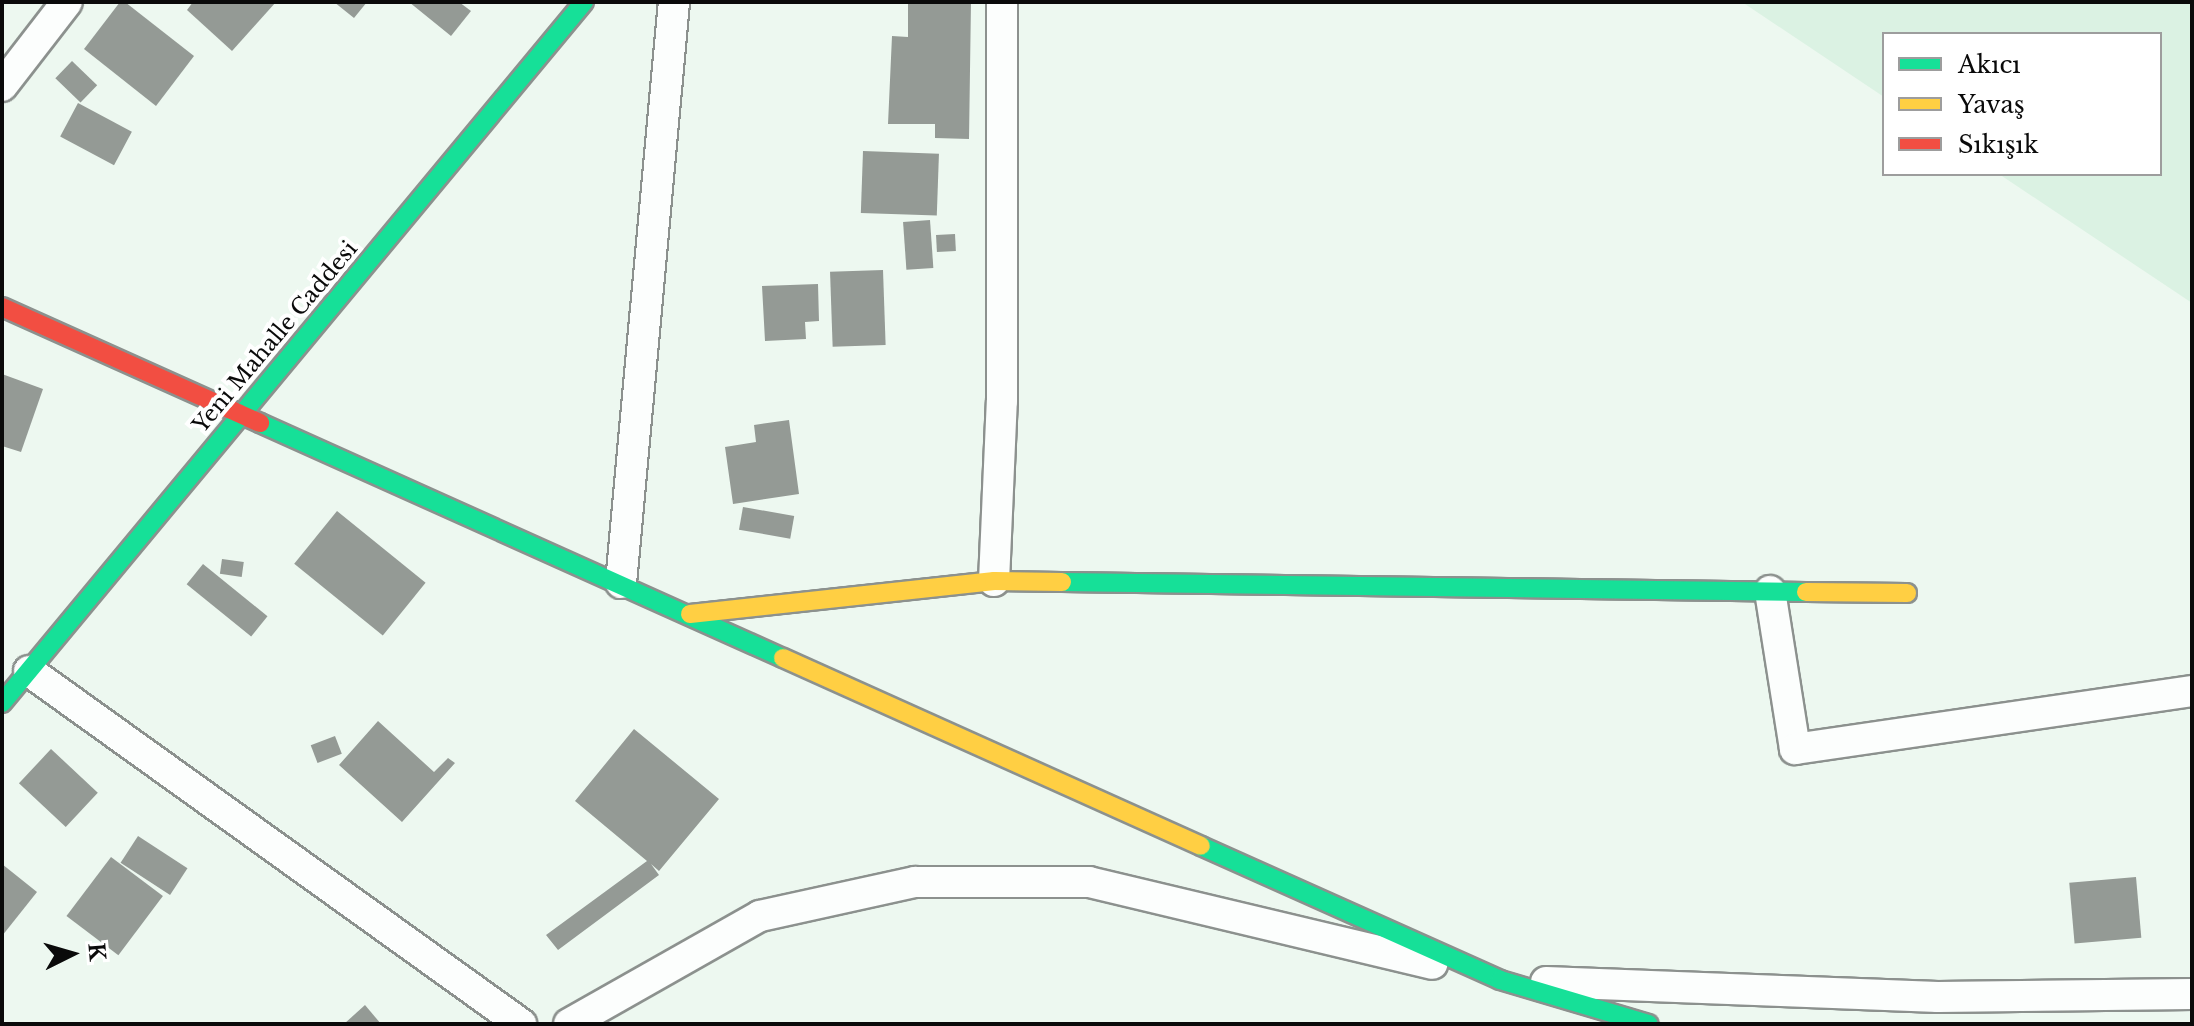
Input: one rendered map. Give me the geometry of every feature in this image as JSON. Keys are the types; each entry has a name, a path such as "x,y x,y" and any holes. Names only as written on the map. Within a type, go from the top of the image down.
{"street":[{"path":"2,86 67,2"},
{"name":"Yeni Mahalle Caddesi","path":"2,703 584,2"},
{"path":"621,583 674,2"},
{"path":"994,581 1002,401 1002,2"},
{"path":"2,307 244,413 1500,980 1938,997 2192,994"},
{"path":"690,614 994,581 1907,593"},
{"path":"1770,591 1795,749 2192,691"},
{"path":"29,671 521,1024"},
{"path":"569,1024 760,916 915,882 1089,882 1500,980 1649,1024"}],"green space":[{"path":"1742,2 2192,2 2192,303 2002,176 2162,176 2162,32 1882,32 1882,96"}],"building":[{"path":"120,2 125,2 194,56 156,106 84,49"},
{"path":"193,2 276,2 232,51 187,10"},
{"path":"334,2 367,2 354,18"},
{"path":"409,2 459,2 471,11 451,36"},
{"path":"908,2 971,2 969,139 935,138 935,124 888,124 892,36 908,37"},
{"path":"72,61 97,85 81,103 55,78"},
{"path":"78,103 132,132 114,165 60,137"},
{"path":"863,151 939,154 937,216 861,213"},
{"path":"930,220 933,268 906,270 903,222"},
{"path":"955,234 956,251 937,252 936,235"},
{"path":"883,270 886,345 833,347 830,272"},
{"path":"818,284 819,321 805,322 806,339 765,341 762,286"},
{"path":"2,374 43,389 21,452 2,446"},
{"path":"789,420 799,494 733,504 725,447 756,442 754,425"},
{"path":"743,507 794,516 790,539 739,530"},
{"path":"337,511 426,583 383,636 294,564"},
{"path":"222,559 244,562 242,577 220,574"},
{"path":"203,564 268,616 251,636 187,584"},
{"path":"378,721 434,772 448,758 455,763 402,822 339,765"},
{"path":"634,729 719,799 659,871 651,864 659,875 558,950 546,935 647,861 575,801"},
{"path":"335,736 342,754 318,763 311,745"},
{"path":"51,749 98,793 66,827 19,783"},
{"path":"138,836 187,868 170,895 121,863"},
{"path":"111,857 163,896 118,955 66,916"},
{"path":"2,864 37,892 2,936"},
{"path":"2136,877 2141,938 2075,944 2069,883"},
{"path":"365,1005 381,1024 344,1024"}],"traffic: fast":[{"path":"2,703 584,2"},
{"path":"260,423 783,658"},
{"path":"1062,582 1806,592"},
{"path":"1201,846 1500,980 1649,1024"}],"traffic: slow":[{"path":"690,614 994,581 1062,582"},
{"path":"1806,592 1907,593"},
{"path":"783,658 1201,846"}],"traffic: jam":[{"path":"2,307 260,423"}]}
